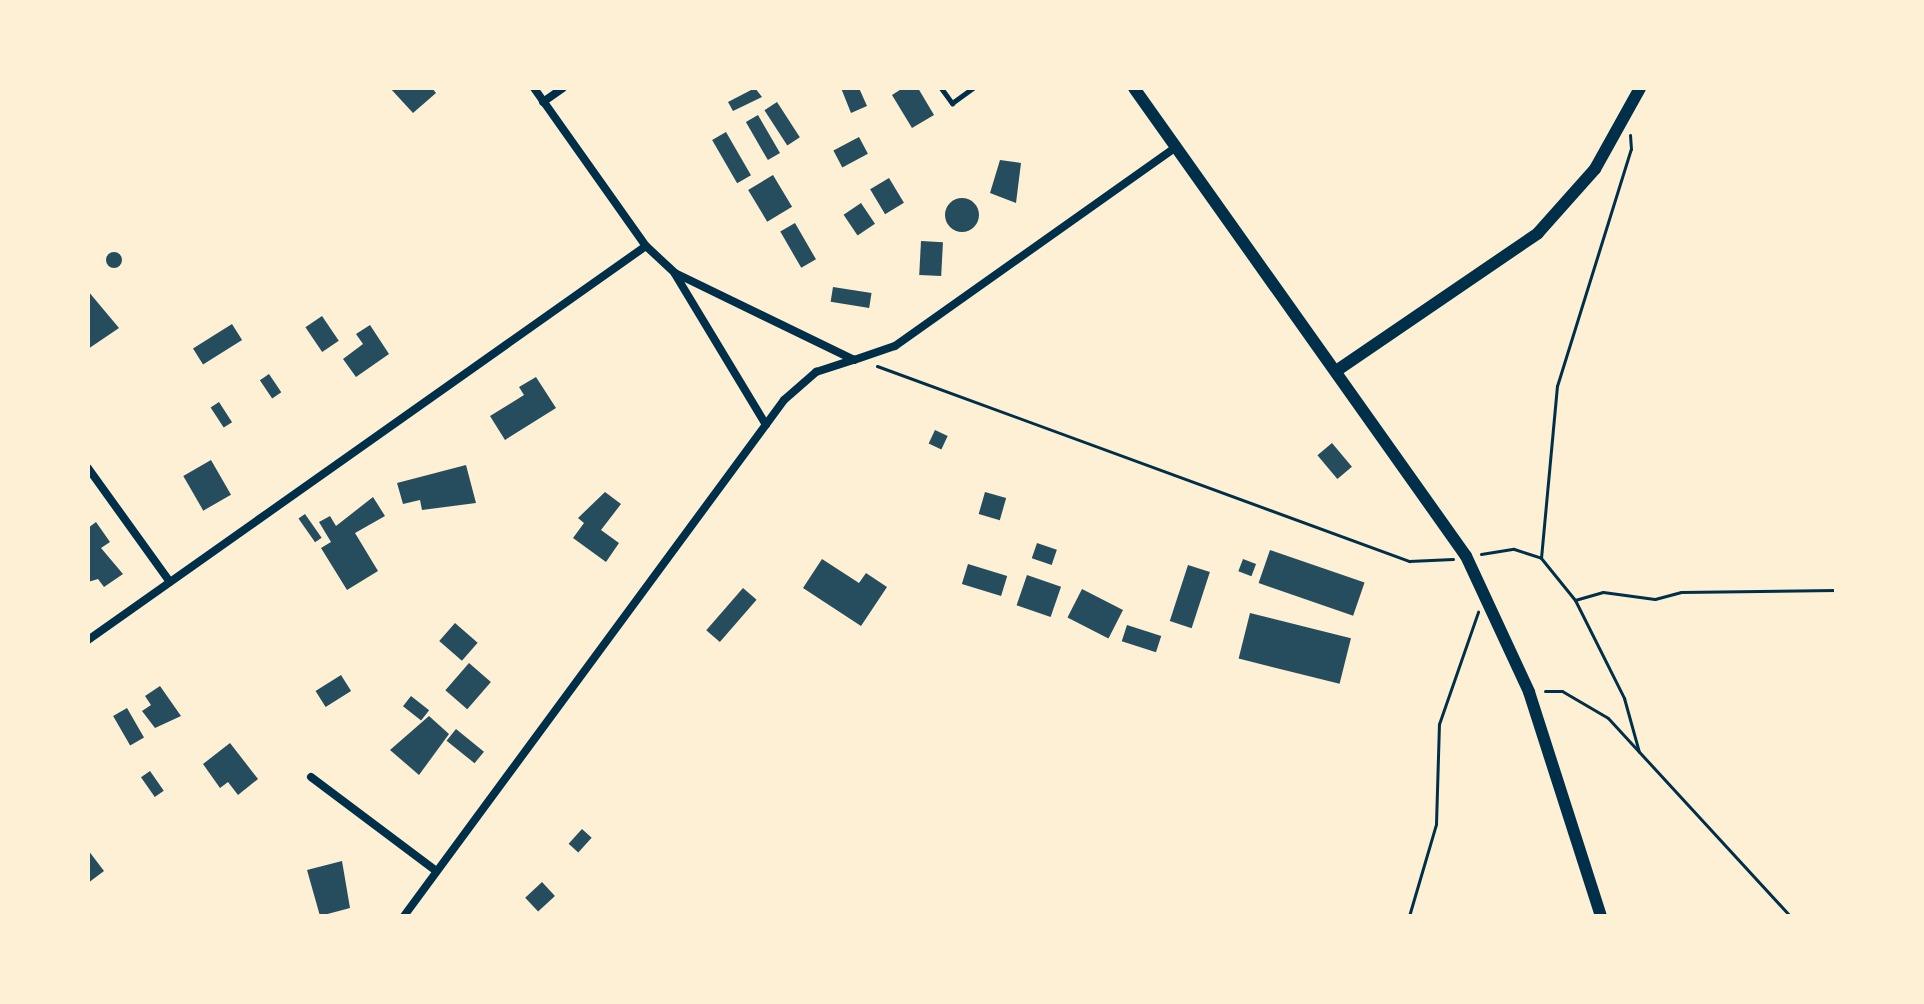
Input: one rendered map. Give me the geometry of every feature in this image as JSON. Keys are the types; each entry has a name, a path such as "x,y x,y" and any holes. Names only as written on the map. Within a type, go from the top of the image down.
{"street":[{"path":"534,88 646,246 675,273 766,425"},
{"path":"543,102 563,88"},
{"path":"1134,88 1339,369 1466,556 1529,692 1601,916"},
{"path":"1339,369 1538,233 1595,169 1640,88"},
{"path":"404,916 766,425 816,372 895,346 1176,147"},
{"path":"88,640 646,246"},
{"path":"675,273 854,360"},
{"path":"88,468 170,582"},
{"path":"311,777 435,870"}],"lane":[{"path":"941,88 952,103 973,88"}],"path":[{"path":"1541,558 1557,386 1631,149 1627,115"},
{"path":"854,360 1409,561 1514,549 1541,558 1575,600 1624,698 1639,752"},
{"path":"1575,600 1603,592 1655,599 1681,592 1836,590"},
{"path":"1409,916 1436,824 1439,724 1462,671 1467,630 1485,598"},
{"path":"1529,692 1562,691 1608,718 1790,916"}],"building":[{"path":"390,88 432,88 436,93 413,113"},
{"path":"755,88 762,97 733,111 728,102"},
{"path":"841,88 859,88 867,106 851,113"},
{"path":"903,88 918,88 934,115 912,128 892,95"},
{"path":"777,102 800,137 787,145 764,110"},
{"path":"758,115 780,153 768,160 746,122"},
{"path":"726,132 751,175 737,183 712,140"},
{"path":"859,137 868,154 842,167 833,151"},
{"path":"1000,160 1021,163 1016,203 990,193"},
{"path":"773,175 792,207 767,222 748,190"},
{"path":"889,178 904,203 885,214 870,189"},
{"path":"962,198 974,203 979,215 974,227 962,232 950,227 945,215 950,203"},
{"path":"861,203 875,224 858,235 844,215"},
{"path":"795,223 816,259 801,268 780,232"},
{"path":"921,241 943,242 941,276 919,275"},
{"path":"111,252 117,252 122,260 120,266 111,268 106,263 106,257"},
{"path":"833,287 872,293 869,308 831,302"},
{"path":"88,291 119,328 88,349"},
{"path":"322,316 339,341 322,352 305,327"},
{"path":"232,324 242,340 203,364 193,348"},
{"path":"370,325 389,354 356,377 343,359 363,344 356,334"},
{"path":"269,374 281,392 272,398 260,380"},
{"path":"536,377 556,408 505,440 490,416 524,395 519,387"},
{"path":"219,402 232,422 224,428 211,407"},
{"path":"935,430 948,436 941,450 929,444"},
{"path":"1332,443 1352,467 1337,479 1317,455"},
{"path":"211,460 231,495 203,511 183,476"},
{"path":"466,465 476,503 422,510 420,500 403,504 397,483"},
{"path":"605,492 621,504 601,530 619,543 606,562 573,538 584,523 578,518"},
{"path":"985,492 1006,498 1000,520 979,514"},
{"path":"373,497 385,516 355,533 378,571 347,590 321,548 331,542 319,522 330,516 336,526"},
{"path":"305,514 322,538 315,542 298,519"},
{"path":"96,522 110,542 101,548 123,574 104,587 98,579 88,582 88,528"},
{"path":"1037,543 1057,550 1052,565 1032,558"},
{"path":"1270,550 1365,583 1353,616 1259,583"},
{"path":"822,559 859,583 866,573 887,587 861,626 803,588"},
{"path":"1243,559 1256,564 1251,576 1238,571"},
{"path":"968,564 1007,576 1001,596 962,584"},
{"path":"1188,565 1210,572 1192,628 1170,621"},
{"path":"1027,575 1061,587 1051,617 1017,605"},
{"path":"743,588 757,600 720,642 706,630"},
{"path":"1082,589 1123,610 1108,638 1067,618"},
{"path":"1250,613 1351,638 1340,684 1239,659"},
{"path":"455,623 478,643 462,661 439,641"},
{"path":"1127,625 1161,636 1156,652 1122,641"},
{"path":"469,663 491,682 467,709 445,690"},
{"path":"341,675 351,691 326,707 316,691"},
{"path":"160,686 181,716 155,728 142,711 151,705 145,696"},
{"path":"411,696 429,710 421,720 403,706"},
{"path":"127,708 144,737 130,745 113,716"},
{"path":"429,716 449,734 419,775 390,750"},
{"path":"456,729 484,752 475,763 447,741"},
{"path":"230,743 258,779 238,795 228,782 220,788 203,764"},
{"path":"150,771 164,791 155,797 141,777"},
{"path":"582,829 592,838 578,853 569,844"},
{"path":"88,850 104,871 88,883"},
{"path":"342,861 350,908 320,916 307,870"},
{"path":"542,882 555,896 538,912 525,898"}]}
